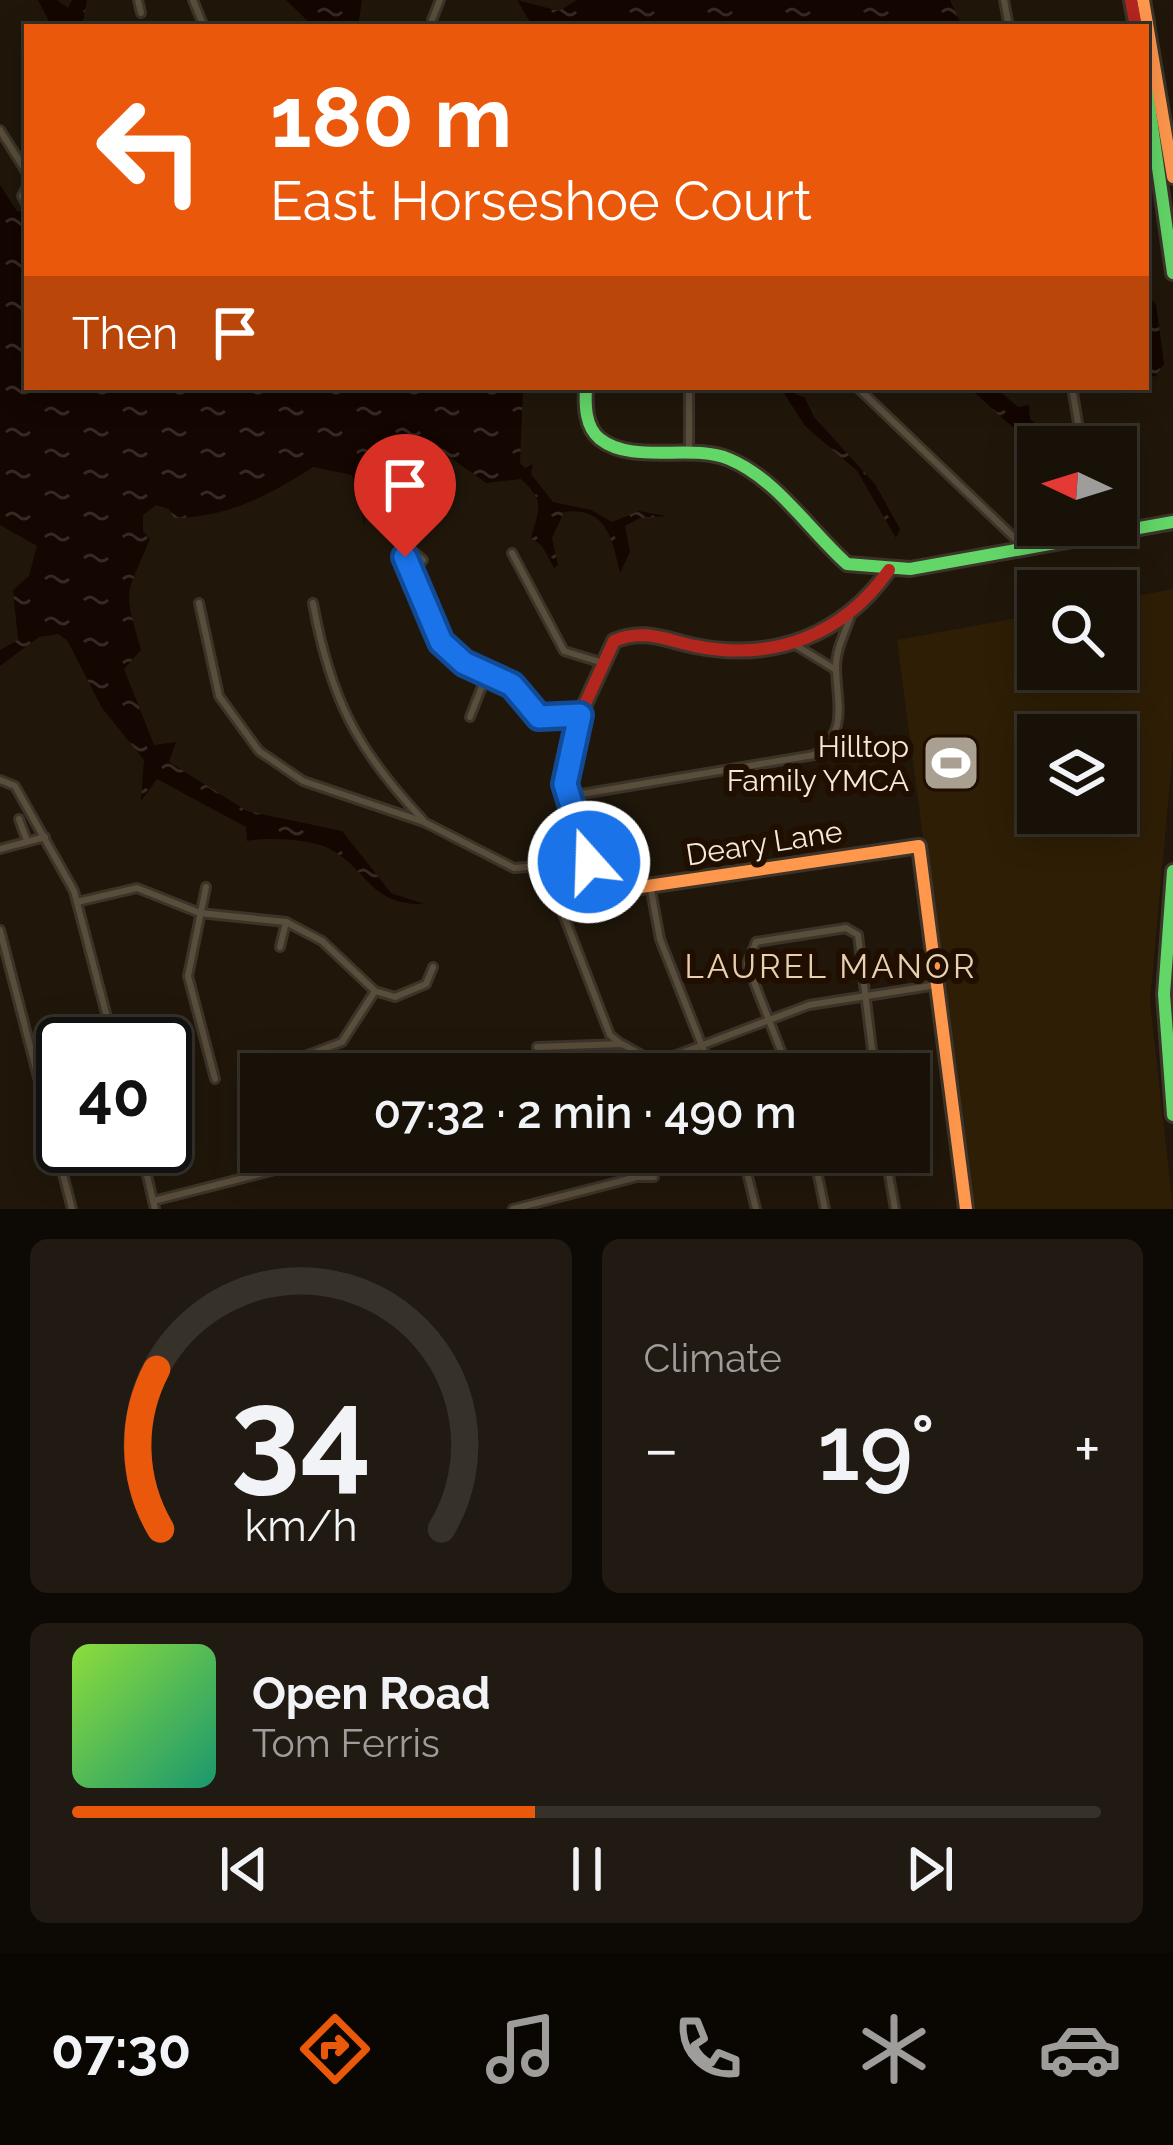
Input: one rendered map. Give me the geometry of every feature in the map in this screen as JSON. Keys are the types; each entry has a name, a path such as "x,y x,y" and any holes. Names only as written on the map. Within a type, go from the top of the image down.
{"street":[{"path":"138,0 141,13"},
{"path":"432,20 440,0"},
{"path":"1149,35 1173,177"},
{"path":"1149,114 1173,273"},
{"path":"0,130 24,168"},
{"path":"586,390 589,423 608,444 689,448 728,459 758,477 847,564 889,570 1033,546"},
{"path":"689,390 689,448"},
{"path":"859,390 1025,548"},
{"path":"1072,390 1078,426"},
{"path":"1137,526 1173,522"},
{"path":"512,553 564,651 600,662"},
{"path":"414,569 419,598 441,642 512,685 539,717 580,715"},
{"path":"199,603 219,696 259,751 303,782 424,821 514,868 592,868 567,796 566,765 600,662 614,641 635,632 714,650 797,646 835,631 889,570"},
{"path":"313,603 324,664 351,732 380,774 424,821"},
{"path":"567,796 814,755 829,745 839,726 836,670 850,618"},
{"path":"797,646 836,670"},
{"path":"470,717 487,674"},
{"path":"0,779 15,786 77,902 107,1017"},
{"path":"20,819 27,842"},
{"path":"0,849 45,837"},
{"name":"Deary Lane","path":"592,868 609,890 914,844 920,849 937,985"},
{"path":"545,867 610,1035 638,1053"},
{"path":"1173,871 1164,980 1173,1115"},
{"path":"650,885 661,939 704,1053"},
{"path":"206,887 188,976 215,1079"},
{"path":"77,902 137,888 200,913 286,922 322,941 375,991 413,994 427,984 433,967"},
{"path":"280,947 286,922"},
{"path":"781,1053 746,959 751,946 846,928 855,932 872,1053"},
{"path":"0,930 73,1209"},
{"path":"684,1053 818,1003 937,985 966,1209"},
{"path":"313,1053 342,1042 375,991"},
{"path":"537,1048 622,1044"},
{"path":"146,1173 154,1205 270,1173"},
{"path":"747,1173 756,1209"},
{"path":"817,1173 825,1209"},
{"path":"888,1173 895,1209"},
{"path":"513,1209 637,1177 654,1178"}],"shaded area":[{"path":"1173,589 1173,748 1150,1002 1173,1209 972,1209 897,640 1017,618 1017,690 1137,690 1137,596"}],"water":[{"path":"38,0 57,0 68,8 72,0 87,0 83,24 50,24"},
{"path":"286,0 362,0 358,24 311,24"},
{"path":"517,0 559,11 577,0 950,0 961,24 531,24"},
{"path":"0,185 17,211 24,212 24,390 523,390 520,463 525,468 533,464 531,474 553,502 591,510 612,522 639,511 666,516 640,518 625,526 630,552 620,573 611,539 599,521 579,512 564,512 552,538 558,565 554,568 542,546 531,538 538,506 529,487 521,479 486,483 441,451 412,476 364,485 365,526 352,475 313,467 229,509 174,518 169,509 156,505 143,515 143,531 150,539 129,593 141,650 124,669 154,745 176,742 169,762 247,811 342,831 391,893 424,904 381,893 343,858 322,846 289,840 247,841 246,827 157,779 141,801 144,760 102,708 67,640 58,634 39,637 0,666 0,650 18,640 13,590 29,576 37,546 0,525"},
{"path":"1149,298 1156,304 1164,364 1155,377 1149,374"},
{"path":"782,390 805,398 814,417 875,484 900,529 896,538 857,471 805,426"},
{"path":"971,390 998,390 1018,407 1029,405 1030,419 1039,426 1017,429"}],"traffic: fast":[{"path":"1149,105 1173,273"},
{"path":"586,390 589,422 600,439 629,451 729,459 777,492 847,564 910,569 1173,522"},
{"path":"1173,871 1164,994 1173,1115"}],"traffic: slow":[{"path":"1143,0 1147,24"},
{"path":"1149,35 1173,177"},
{"path":"634,888 919,846 966,1209"}],"traffic: jam":[{"path":"1131,0 1135,24"},
{"path":"634,888 613,891 599,881 581,845 565,772 580,715 614,641 645,635 724,650 779,646 828,627 850,612 889,570"}],"place":[{"name":"Hilltop Family YMCA","path":"951,763"}],"district":[{"name":"LAUREL MANOR","path":"831,966"}],"route":[{"path":"405,557 407,566 414,569 430,625 459,660 512,685 539,717 580,715 565,784 574,826 589,862"}]}
